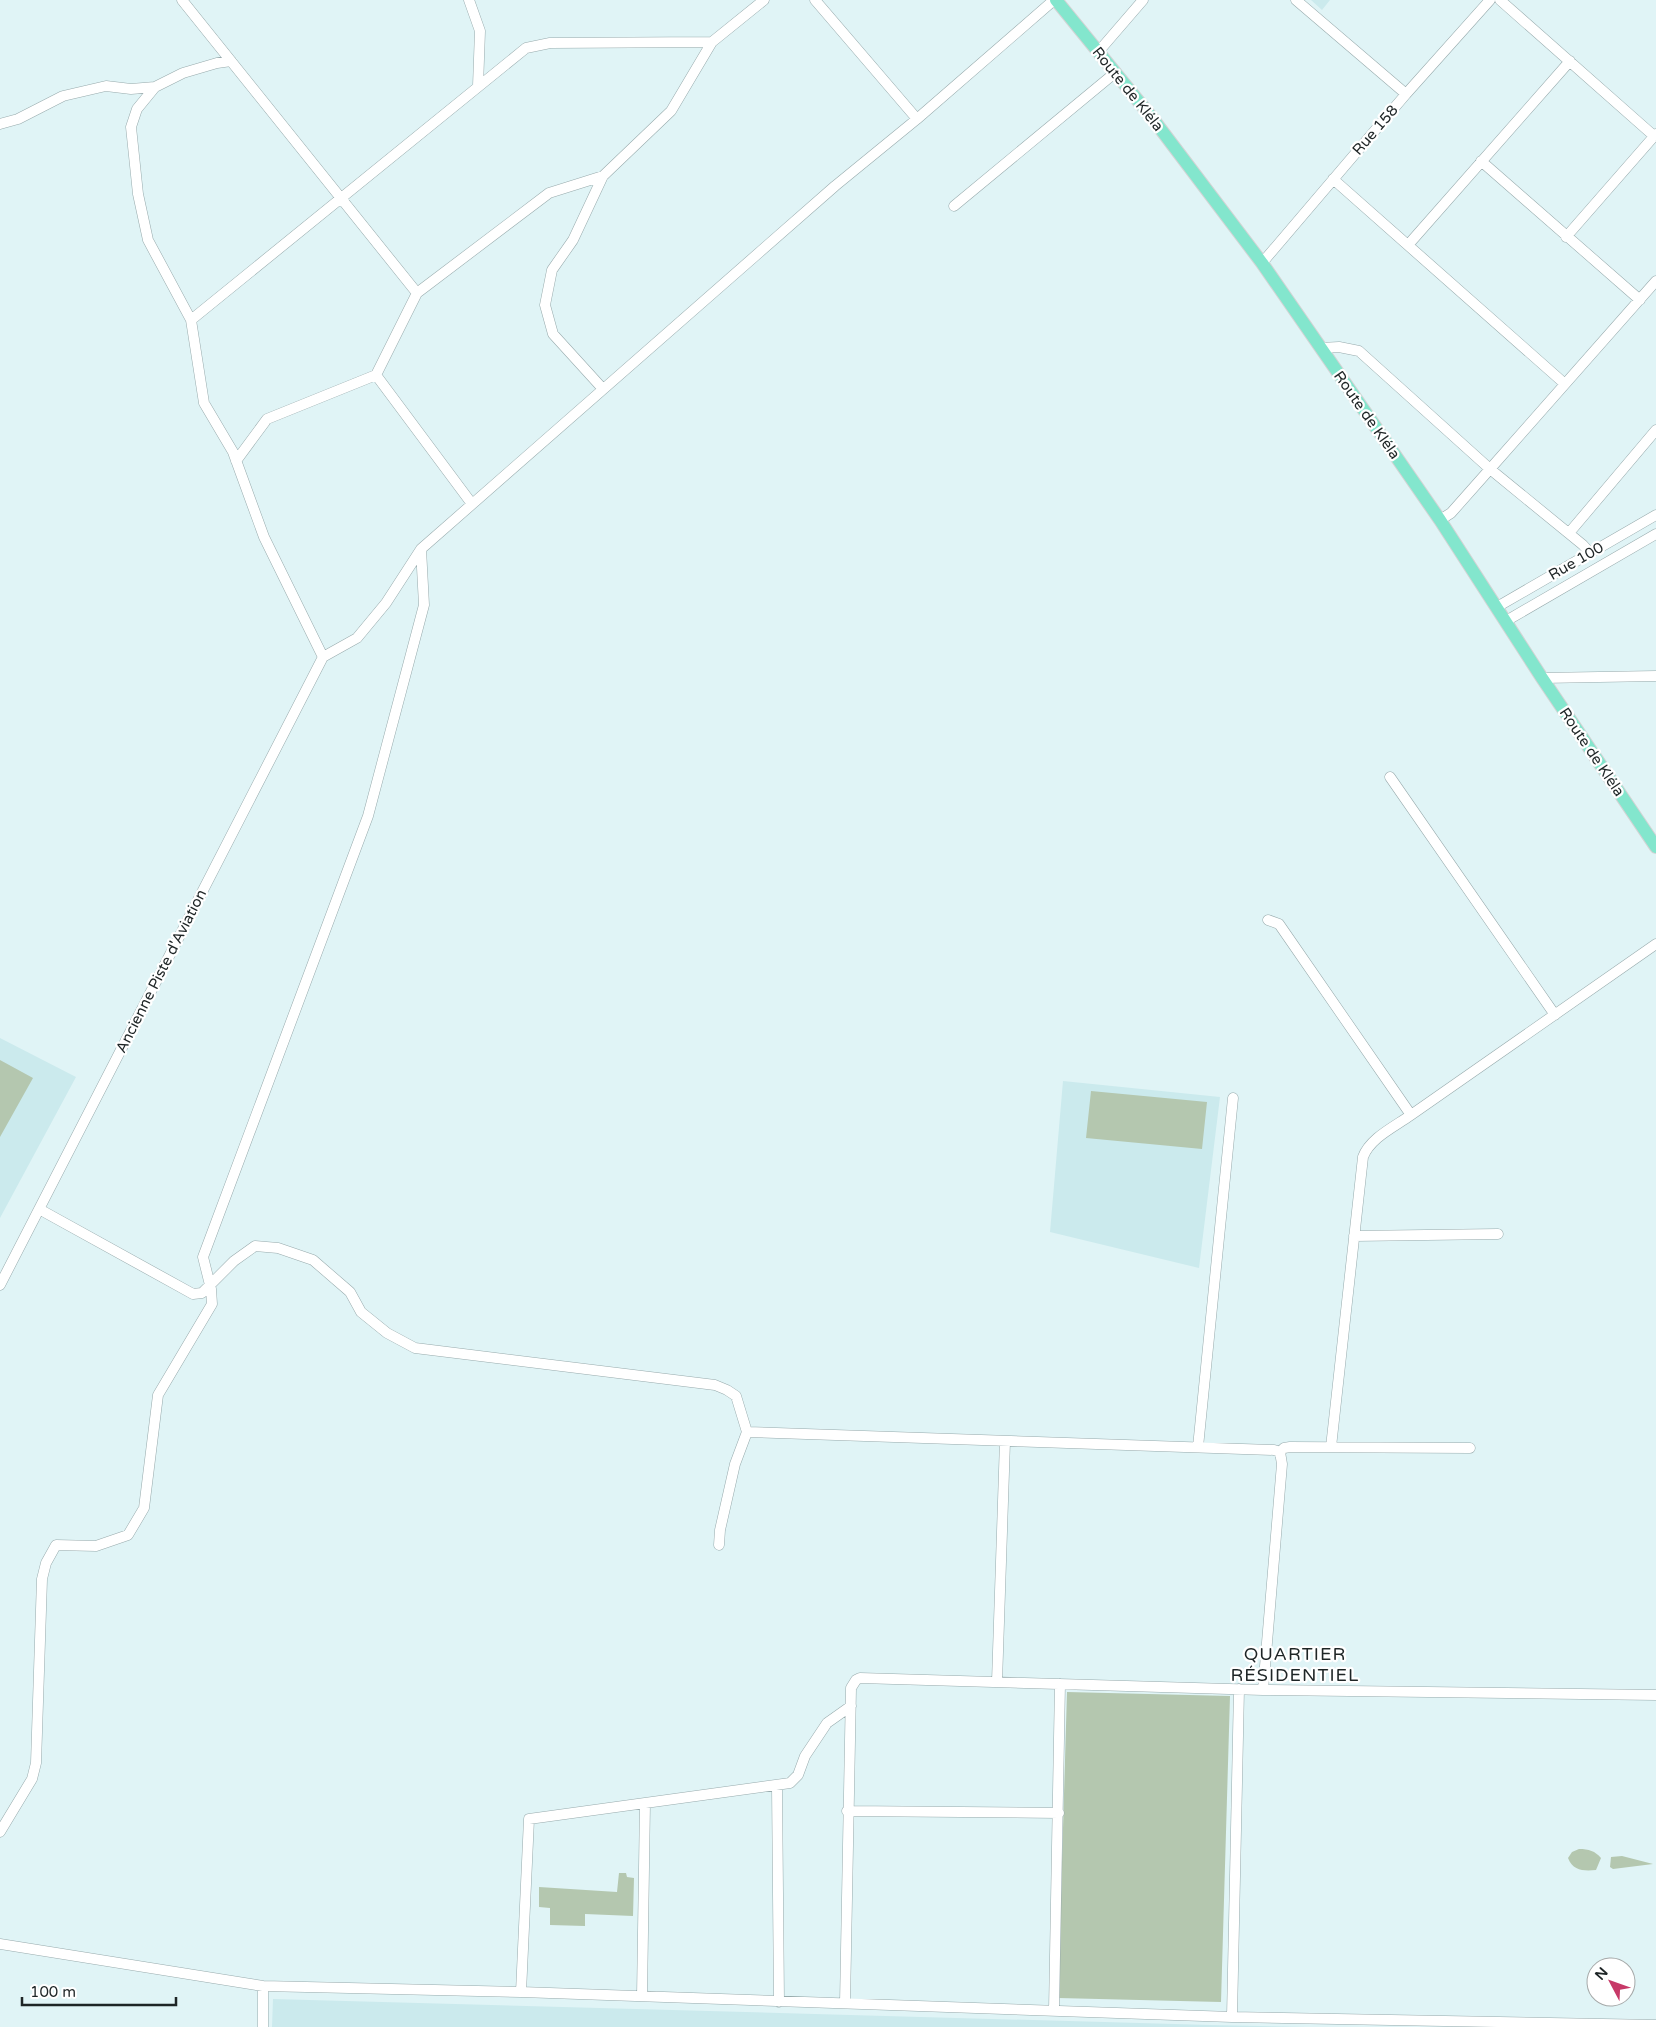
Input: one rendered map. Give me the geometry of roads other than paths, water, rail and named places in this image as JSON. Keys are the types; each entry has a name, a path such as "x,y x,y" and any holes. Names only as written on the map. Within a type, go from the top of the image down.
{"main road":[{"name":"Route de Kléla","path":"1055,0 1116,72 1262,262 1440,520 1542,678 1656,847"}],"street":[{"path":"182,0 417,294"},
{"path":"469,0 480,31 478,86"},
{"path":"603,389 553,334 545,305 552,270 573,240 603,176 671,111 712,42 764,0"},
{"path":"815,0 917,119"},
{"path":"155,87 137,109 131,128 138,194 148,240 191,320 204,403 236,461 264,536 323,658 357,638 386,603 421,549 836,186 1055,0"},
{"path":"1099,51 1143,0"},
{"path":"1296,0 1406,94"},
{"name":"Rue 158","path":"1262,262 1406,94 1490,0"},
{"path":"1500,0 1655,135 1566,237"},
{"path":"191,320 526,48 550,43 712,42"},
{"path":"0,124 18,119 63,96 106,86 131,89 155,87 183,74 217,63 231,61"},
{"path":"1408,245 1570,61"},
{"path":"954,206 1116,72"},
{"path":"1481,161 1640,300"},
{"path":"236,461 267,419 376,375 417,294 549,194 603,176"},
{"path":"1333,179 1565,384"},
{"path":"1440,520 1451,513 1656,281"},
{"path":"1321,348 1339,347 1359,351 1490,469 1590,553"},
{"path":"376,375 472,504"},
{"path":"1568,533 1656,430"},
{"name":"Rue 100","path":"1497,608 1656,515"},
{"path":"1506,621 1656,534"},
{"path":"0,1832 32,1780 36,1763 42,1579 46,1563 56,1546 96,1546 128,1535 144,1508 158,1395 212,1304 210,1285 203,1257 368,816 424,606 421,549"},
{"name":"Ancienne Piste d'Aviation","path":"0,1285 323,658"},
{"path":"1542,678 1656,676"},
{"path":"1390,777 1555,1015"},
{"path":"1268,920 1279,924 1411,1115"},
{"path":"1331,1447 1362,1157 1366,1150 1372,1143 1411,1115 1656,944"},
{"path":"1198,1447 1233,1098"},
{"path":"39,1209 193,1294 202,1293 234,1261 255,1246 278,1248 313,1260 350,1292 361,1312 387,1333 415,1348 715,1385 727,1390 736,1396 747,1432 735,1464 720,1530 720,1545"},
{"path":"1354,1236 1498,1234"},
{"path":"747,1432 1198,1447 1274,1450 1280,1452"},
{"path":"997,1682 1005,1441"},
{"path":"1280,1452 1284,1448 1290,1447 1470,1448"},
{"path":"1263,1690 1282,1464 1280,1452"},
{"path":"845,2004 850,1706 853,1684 856,1680 865,1678 1263,1690 1656,1695"},
{"path":"1054,2010 1060,1684"},
{"path":"1232,2017 1240,1689"},
{"path":"520,1992 529,1819 790,1783 798,1775 805,1756 827,1723 850,1706"},
{"path":"777,1786 779,2002"},
{"path":"642,1996 645,1803"},
{"path":"847,1811 1059,1814"},
{"path":"0,1944 263,1986 520,1992 1232,2017 1656,2025"},
{"path":"262,2027 263,1986"}],"district":[{"name":"QUARTIER RÉSIDENTIEL","path":"1295,1664"}]}
